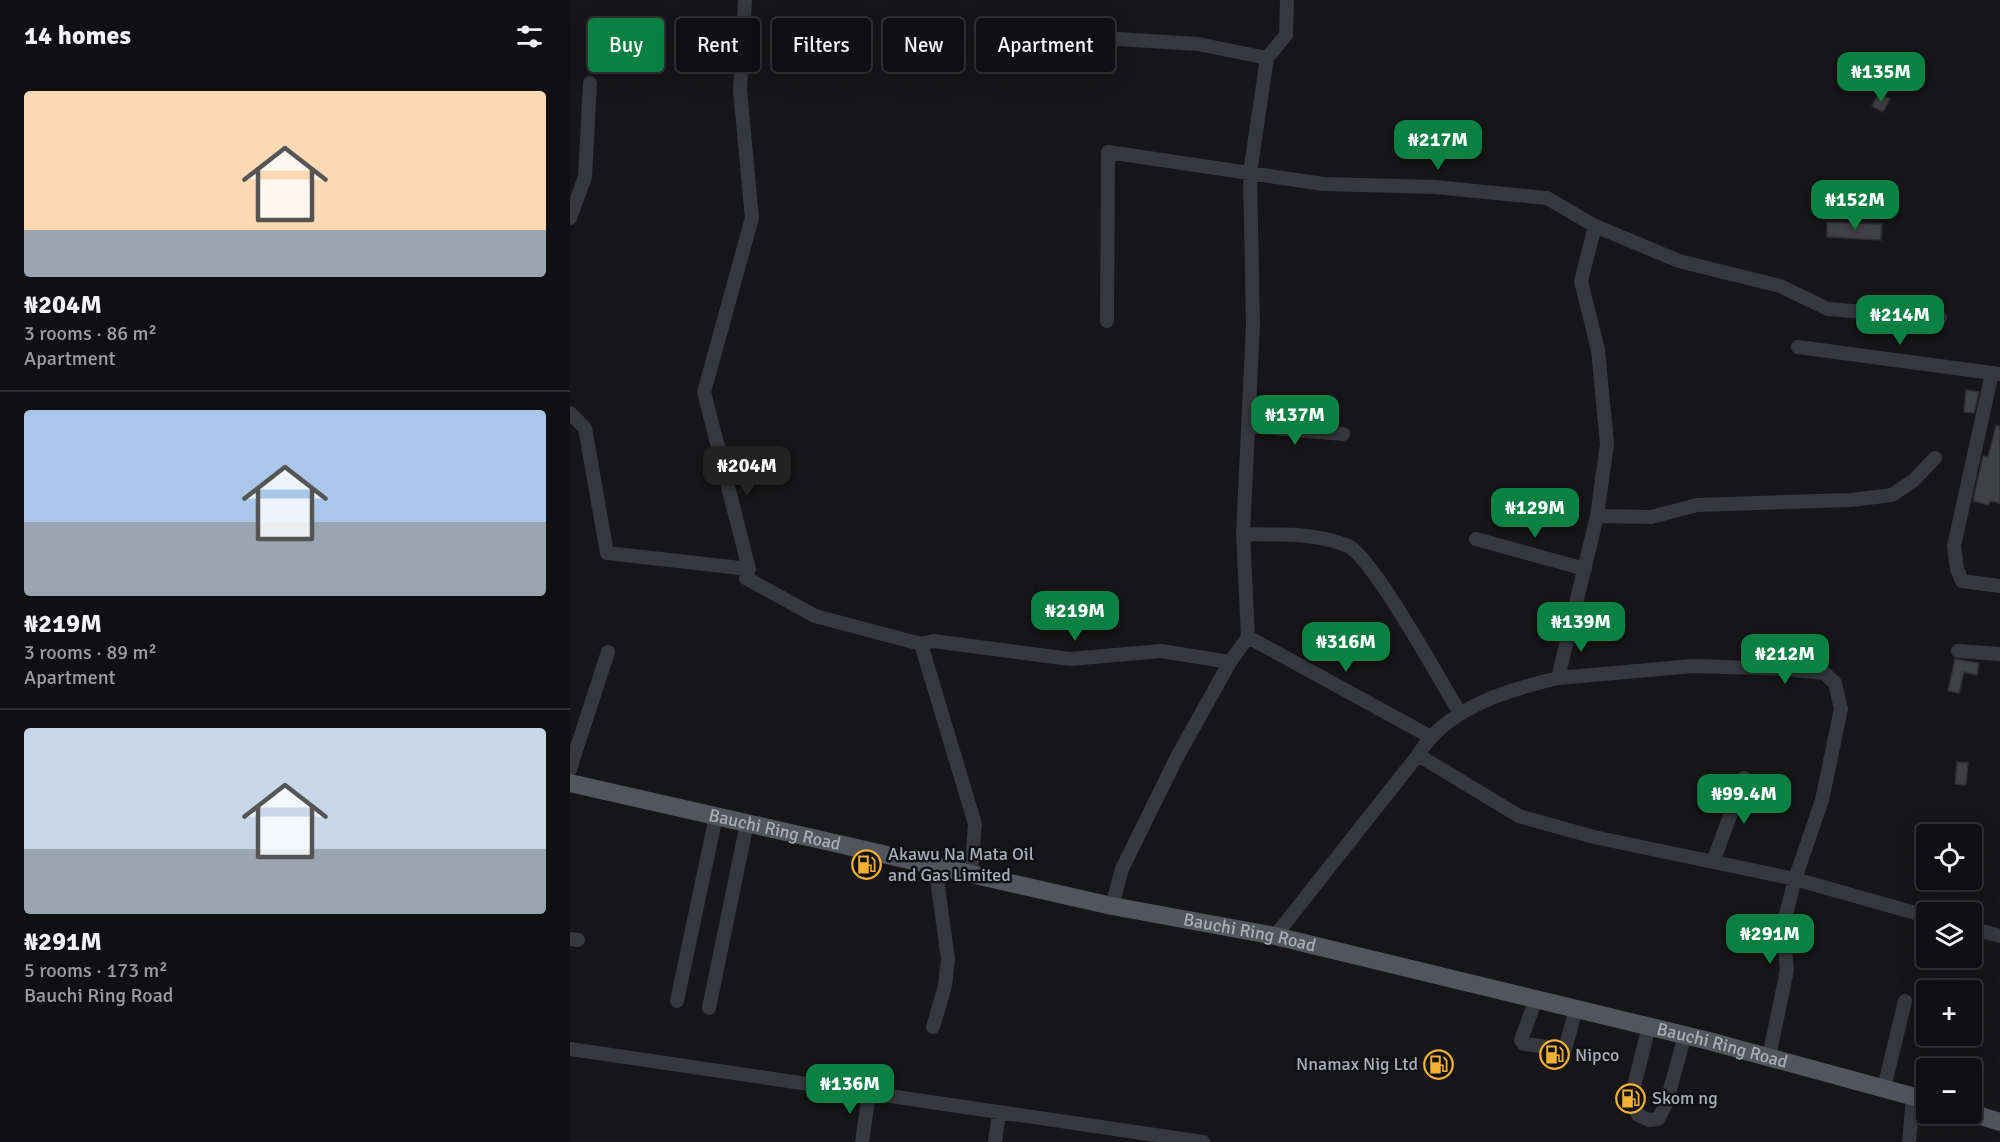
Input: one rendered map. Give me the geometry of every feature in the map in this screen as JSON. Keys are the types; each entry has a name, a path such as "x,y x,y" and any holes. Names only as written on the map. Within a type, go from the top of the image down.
{"main road":[{"name":"Bauchi Ring Road","path":"570,783 1112,906 1275,936 1649,1026 1916,1097"},
{"path":"1982,1116 2000,1122"}],"street":[{"path":"745,0 740,90 752,218 704,392 749,569 746,578 815,616 921,644 933,641 1070,658 1161,651 1230,662"},
{"path":"1112,906 1122,869 1177,757 1230,662 1248,637 1243,534 1253,326 1250,173 1267,58 1286,35 1287,0"},
{"path":"1115,38 1198,44 1267,58"},
{"path":"570,218 585,177 590,83"},
{"path":"1107,321 1107,152 1323,184 1435,187 1547,198 1595,226 1678,261 1780,286 1827,309 1941,318"},
{"path":"1558,678 1597,516 1607,444 1598,350 1581,281 1595,226"},
{"path":"1797,347 1996,374 1954,546 1957,569 1962,581 2000,586"},
{"path":"570,413 585,428 607,553 749,569"},
{"path":"1249,426 1343,434"},
{"path":"1597,516 1651,517 1697,505 1851,500 1892,495 1914,480 1935,458"},
{"path":"1243,534 1305,536 1350,546 1377,576 1460,713"},
{"path":"1476,539 1585,570"},
{"path":"1248,637 1429,736"},
{"path":"921,644 975,824 970,873"},
{"path":"1958,651 2000,654"},
{"path":"570,769 608,652"},
{"path":"1275,936 1418,755 1429,736 1460,713 1521,687 1558,678 1693,666 1824,673 1835,683 1841,709 1822,800 1795,879 1784,926 1787,970 1769,1057"},
{"path":"1418,755 1519,816 1594,837 1795,879 1916,913"},
{"path":"1713,862 1744,778"},
{"path":"677,1001 716,816"},
{"path":"710,1008 747,823"},
{"path":"933,1027 945,986 948,959 935,865"},
{"path":"1982,931 2000,936"},
{"path":"1536,999 1521,1040 1524,1044 1565,1050 1576,1009"},
{"path":"1884,1088 1905,1001"},
{"path":"1649,1026 1631,1098 1638,1115 1649,1120 1658,1119 1666,1104 1684,1035"},
{"path":"570,1049 999,1112 1138,1137 1203,1142"},
{"path":"862,1142 869,1093"},
{"path":"1909,1142 1916,1111"},
{"path":"995,1142 999,1112"}],"building":[{"path":"1879,93 1890,99 1883,112 1872,106"},
{"path":"1827,222 1882,224 1881,240 1827,237"},
{"path":"1966,390 1979,392 1974,413 1964,412"},
{"path":"1996,426 2000,426 2000,503 1990,501 1989,505 1973,501 1983,456 1988,457"},
{"path":"1955,659 1979,663 1977,675 1964,672 1959,693 1948,691"},
{"path":"1957,762 1968,763 1966,785 1955,784"}],"place":[{"name":"Akawu Na Mata Oil and Gas Limited","path":"867,864"},
{"name":"Nipco","path":"1554,1055"},
{"name":"Nnamax Nig Ltd","path":"1439,1064"},
{"name":"Skom ng","path":"1631,1098"}]}
